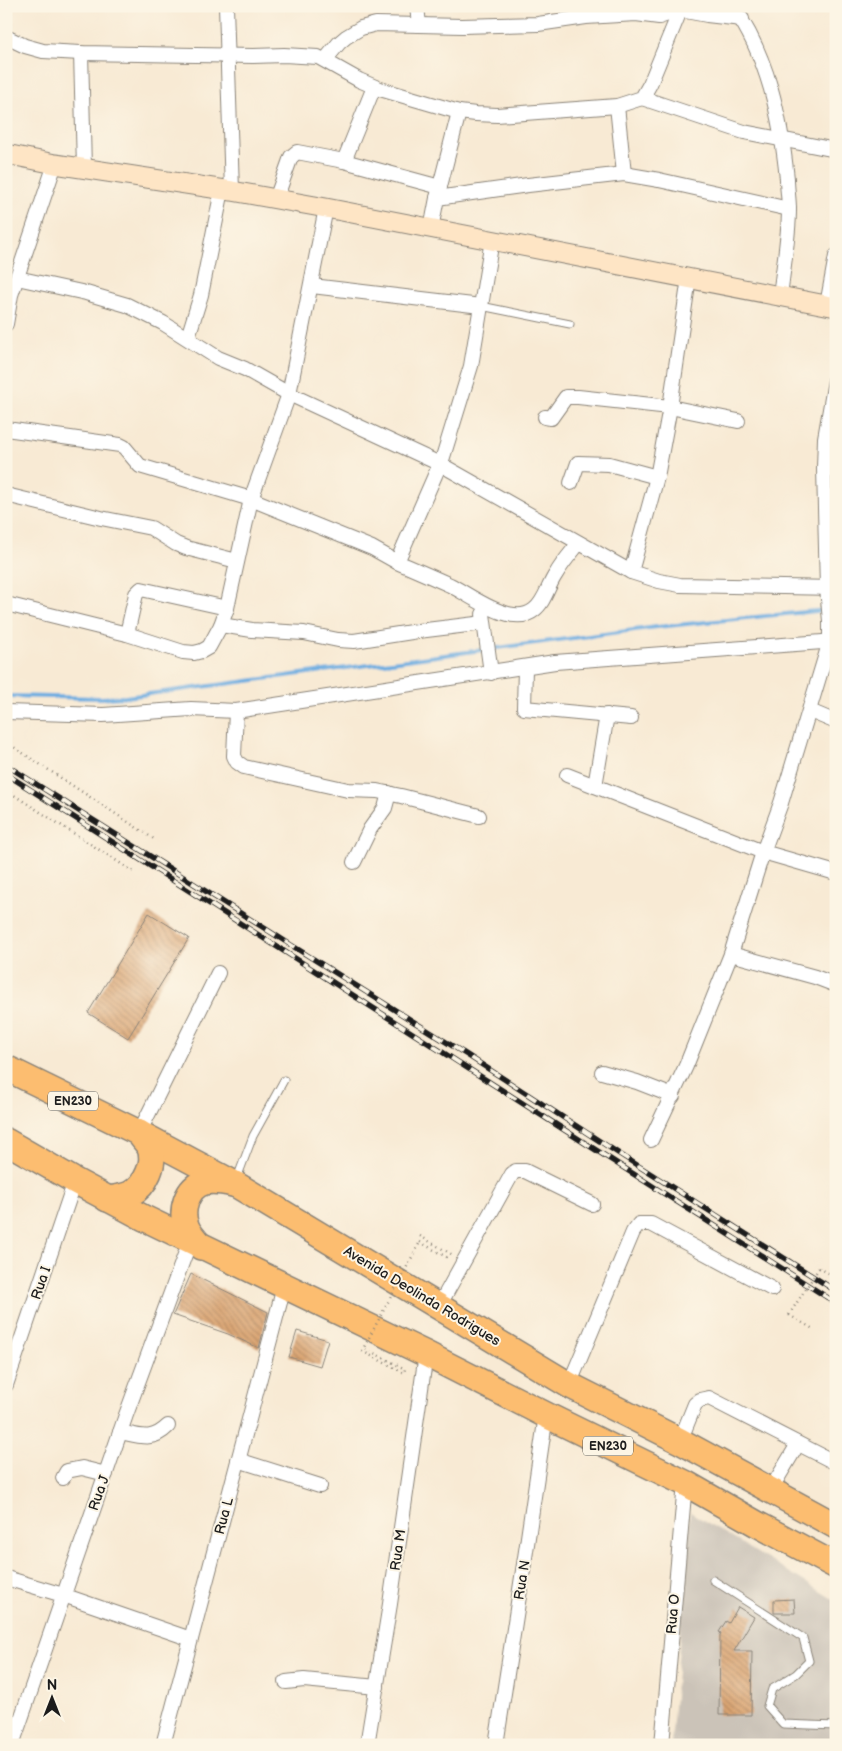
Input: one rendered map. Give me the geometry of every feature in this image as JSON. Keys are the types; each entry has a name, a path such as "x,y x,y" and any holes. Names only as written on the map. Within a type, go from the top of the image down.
{"highway":[{"name":"Avenida Deolinda Rodrigues","path":"6,1068 235,1184 569,1385 771,1489 836,1526"},
{"path":"107,1199 132,1193 142,1185 149,1172 151,1159 149,1147 139,1134"},
{"name":"EN230","path":"7,1142 107,1199 284,1287 426,1354 546,1416 685,1483 836,1566"},
{"path":"196,1244 186,1227 183,1210 188,1198 196,1187 204,1182 220,1181 235,1184"},
{"path":"757,1524 836,1580"}],"street":[{"path":"188,337 201,294 227,190 229,55 226,6"},
{"path":"417,6 419,25"},
{"path":"732,6 742,19 768,78 783,140 789,209 780,296"},
{"path":"325,60 339,43 361,28 376,24 462,26 538,24 585,12 658,17 681,8 707,16 742,19"},
{"path":"642,98 650,84 681,8"},
{"path":"6,37 25,46 43,51 318,57 374,87 459,112 476,114 497,115 617,106 642,98 744,132 836,150"},
{"path":"81,53 84,168"},
{"path":"344,161 374,87"},
{"path":"617,106 624,174"},
{"path":"431,228 459,112"},
{"path":"276,199 291,157 297,152 344,161 439,192 624,174 789,209"},
{"path":"6,154 55,164 227,190 326,208 832,306 836,256"},
{"path":"6,324 11,295 55,164"},
{"path":"6,604 127,634 183,652 194,653 202,651 209,646 221,625 227,608 251,500 289,394 326,208"},
{"path":"397,562 440,464 471,366 492,240"},
{"path":"17,278 86,293 127,305 188,337 218,358 245,369 289,394 440,464 631,572 680,585 830,592"},
{"path":"631,572 657,477 670,406 689,278"},
{"path":"312,286 481,306"},
{"path":"651,1140 673,1096 731,954 833,641 830,621 824,468 825,438 836,375"},
{"path":"545,417 551,418 566,397 670,406 738,421"},
{"path":"6,429 120,445 124,447 140,466 251,500 372,548 397,562 450,585 482,603 510,615 522,615 534,611 542,602 556,574 579,543"},
{"path":"571,483 578,463 608,464 657,477"},
{"path":"6,495 151,528 186,548 237,561"},
{"path":"127,634 136,594 141,589 227,608"},
{"path":"482,603 490,668"},
{"path":"221,625 252,630 304,633 338,640 354,641 409,632 485,629"},
{"path":"6,712 103,715 191,709 236,711 490,668 524,668 564,662 833,641"},
{"path":"524,668 524,708 631,718"},
{"path":"236,711 234,756 237,762 244,767 348,790 390,793 479,816"},
{"path":"810,711 836,722"},
{"path":"595,786 607,716"},
{"path":"566,775 764,852 836,873"},
{"path":"354,862 370,829 385,808 390,793"},
{"path":"731,954 815,977 836,985"},
{"path":"139,1134 218,972"},
{"path":"602,1072 637,1082 673,1096"},
{"path":"439,1306 512,1174 516,1171 525,1171 592,1204"},
{"name":"Rua I","path":"6,1385 75,1181"},
{"path":"569,1385 633,1232 639,1224 651,1224 772,1289"},
{"name":"Rua J","path":"12,1745 120,1432 196,1244"},
{"name":"Rua L","path":"163,1745 284,1287"},
{"name":"Rua M","path":"367,1745 390,1604 426,1354"},
{"path":"680,1441 695,1404 700,1400 709,1398 836,1463"},
{"name":"Rua N","path":"496,1745 546,1416"},
{"path":"120,1432 148,1438 162,1433 168,1426"},
{"path":"771,1489 798,1444"},
{"path":"238,1460 320,1486"},
{"path":"62,1478 67,1471 82,1468 106,1474"},
{"name":"Rua O","path":"662,1745 685,1483"},
{"path":"6,1578 63,1595 191,1639"},
{"path":"286,1682 304,1680 377,1687"}],"lane":[{"path":"481,306 570,324"},
{"path":"235,1184 253,1136 284,1080"},
{"path":"712,1580 803,1638 810,1661 796,1674 772,1689 767,1706 783,1724 836,1726"}],"path":[{"path":"6,742 154,839"},
{"path":"6,790 134,872"},
{"path":"420,1236 453,1255"},
{"path":"366,1349 405,1369 404,1373 362,1351 420,1242 452,1260"},
{"path":"815,1330 789,1315 819,1268 836,1277"}],"shaded area":[{"path":"690,1512 836,1601 836,1745 671,1745"}],"building":[{"path":"149,913 189,938 128,1038 88,1013"},
{"path":"191,1274 268,1312 259,1348 228,1334 173,1315"},
{"path":"297,1331 328,1340 320,1366 289,1357"},
{"path":"794,1599 795,1613 774,1613 774,1600"},
{"path":"738,1607 754,1617 734,1651 752,1651 751,1715 719,1715 721,1633 719,1632 726,1621 729,1623"}],"waterway":[{"path":"6,696 126,697 657,627 826,610"}],"railway":[{"path":"6,765 467,1055 836,1291"},
{"path":"6,774 836,1303"}]}
